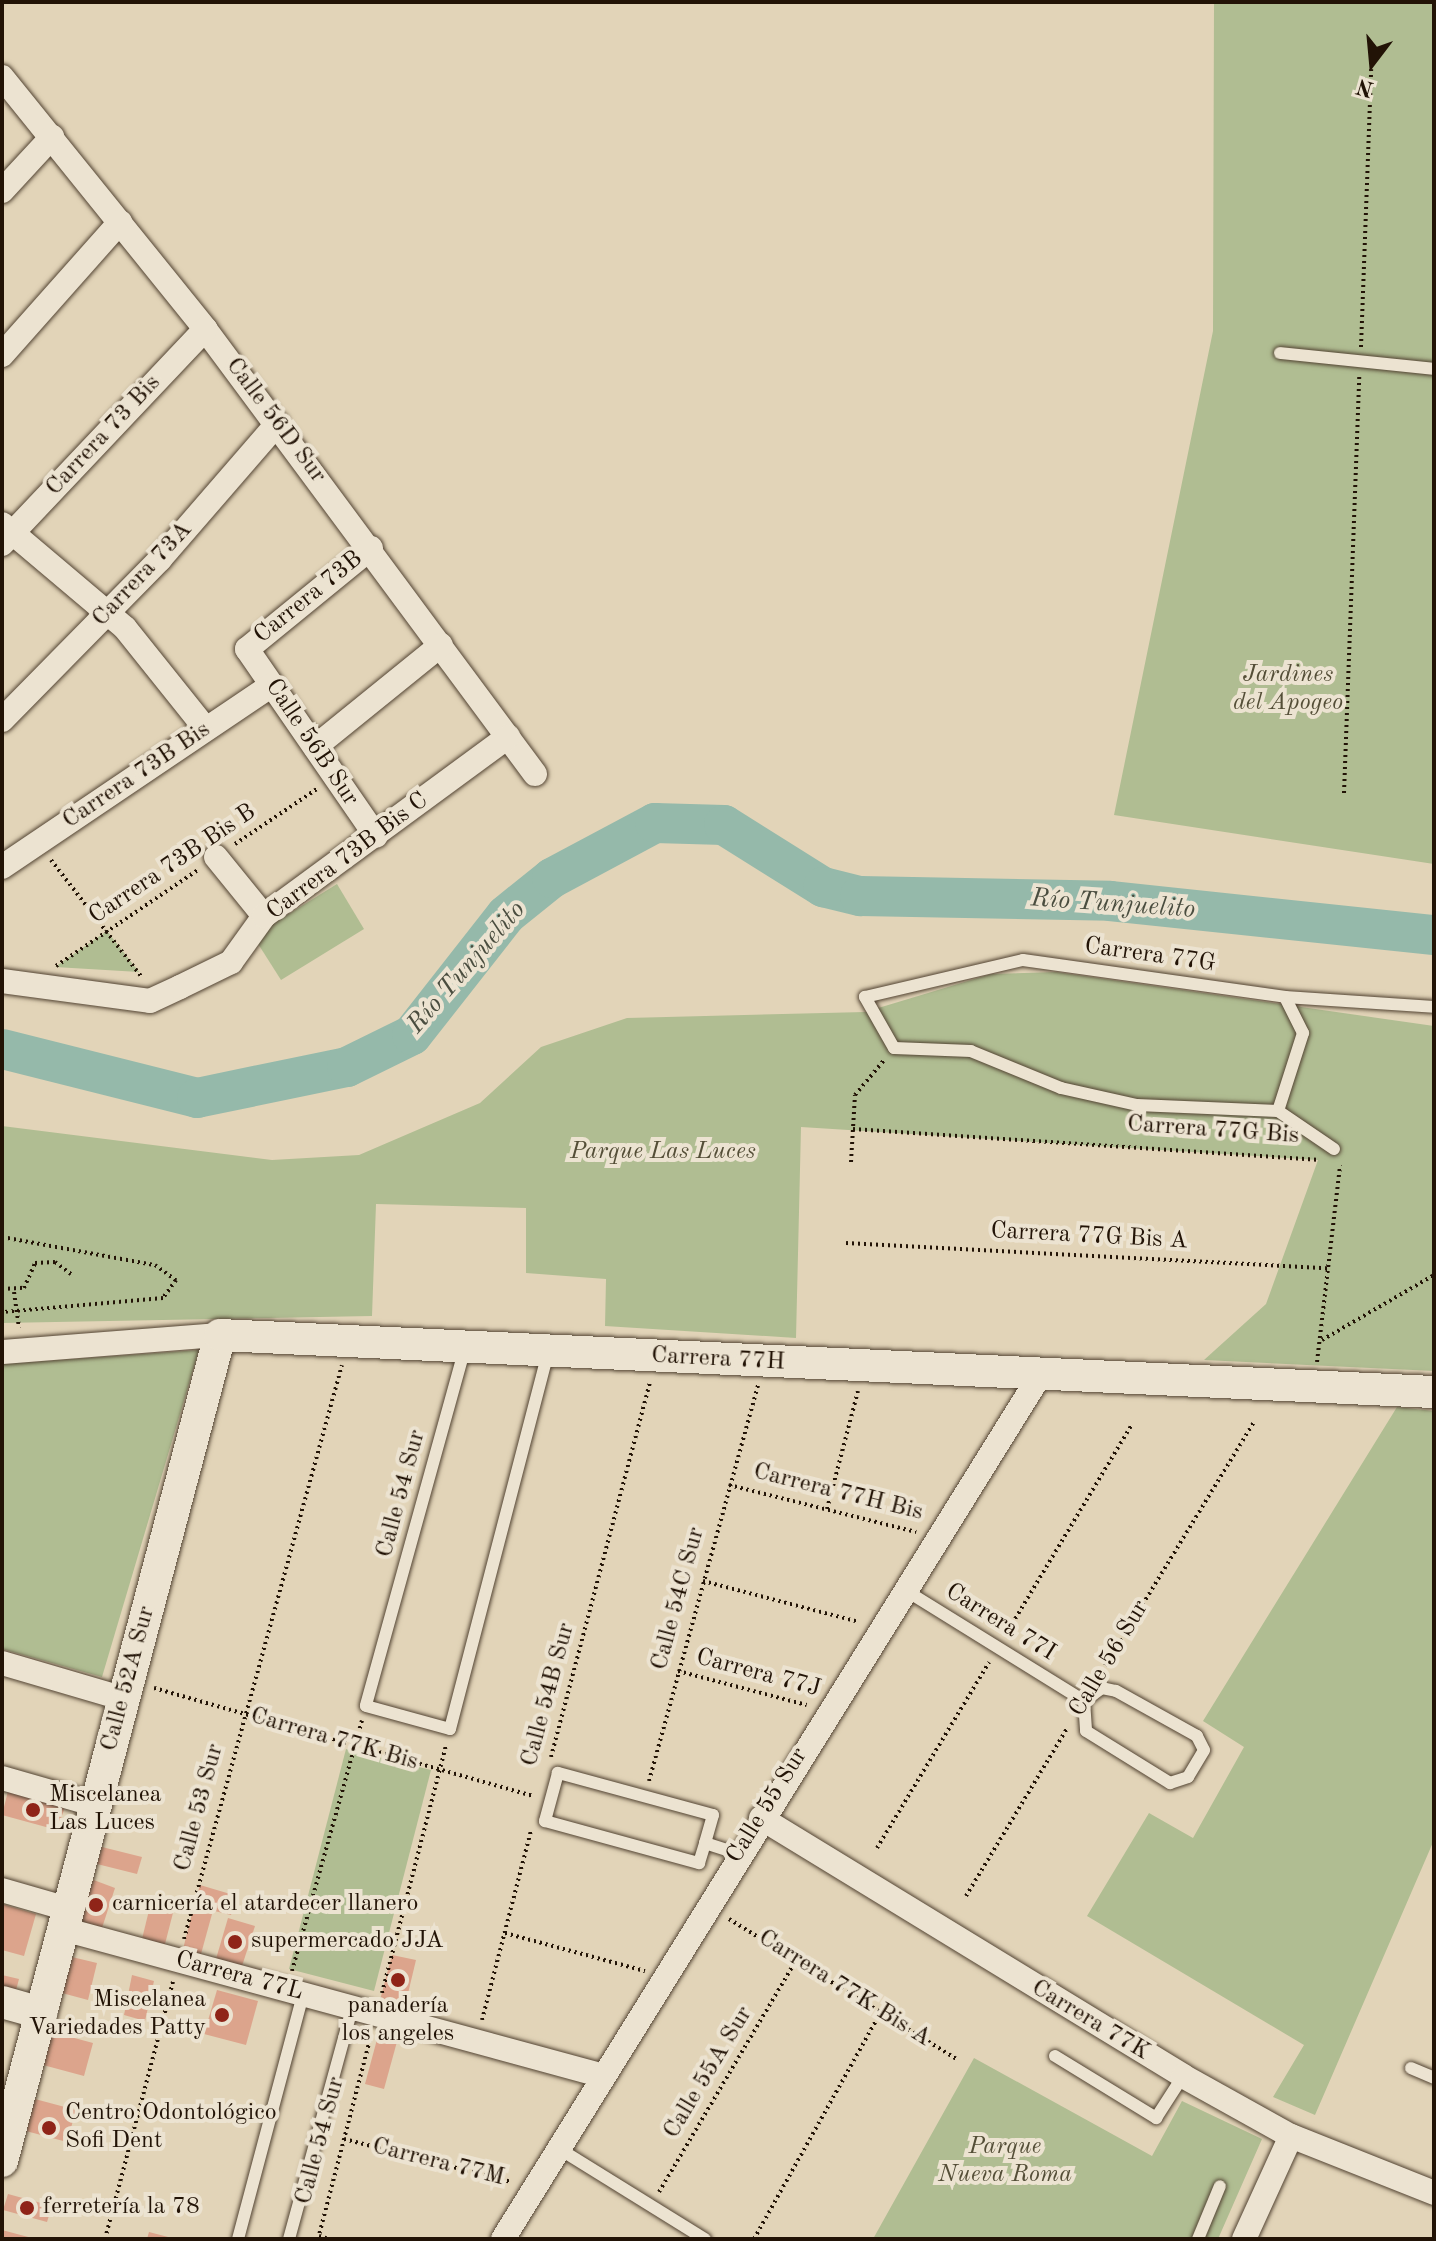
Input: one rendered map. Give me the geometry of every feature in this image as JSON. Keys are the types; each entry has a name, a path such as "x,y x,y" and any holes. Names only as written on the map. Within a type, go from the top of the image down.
{"street":[{"name":"Calle 56D Sur","path":"2,77 205,329 371,548 535,774"},
{"path":"2,191 52,137"},
{"path":"2,355 120,222"},
{"name":"Carrera 73 Bis","path":"5,534 205,329"},
{"name":"Carrera 73A","path":"2,720 106,616 277,424"},
{"path":"5,534 125,628 206,729"},
{"name":"Carrera 73B","path":"247,649 371,548"},
{"path":"315,747 441,645"},
{"name":"Calle 56B Sur","path":"247,649 376,836"},
{"name":"Carrera 73B Bis","path":"2,867 272,685"},
{"name":"Carrera 73B Bis C","path":"150,1001 231,962 264,916 508,737"},
{"path":"216,857 264,916"},
{"path":"2,981 38,990 150,1001"},
{"name":"Carrera 77H","path":"12,1351 220,1335 1039,1377 1434,1392"},
{"name":"Calle 52A Sur","path":"2,2161 6,2127 41,2013 220,1335"},
{"name":"Calle 55 Sur","path":"503,2239 600,2075 1039,1377"},
{"path":"2,1663 126,1690"},
{"path":"2,1778 96,1805"},
{"name":"Carrera 77K","path":"761,1818 1183,2076 1291,2136 1434,2193"},
{"name":"Carrera 77L","path":"2,1890 66,1919 178,1960 600,2075"},
{"path":"2,2002 41,2013"},
{"path":"1244,2239 1291,2136"}],"lane":[{"path":"1280,353 1434,369"},
{"name":"Carrera 77G","path":"894,1048 865,997 1023,960 1285,997 1434,1007"},
{"path":"1278,1111 1303,1033 1285,997"},
{"name":"Carrera 77G Bis","path":"894,1048 971,1051 1061,1088 1137,1105 1278,1111 1334,1149"},
{"name":"Calle 54 Sur","path":"450,1729 366,1706 465,1348"},
{"path":"450,1729 548,1352"},
{"name":"Carrera 77I","path":"905,1590 1084,1701"},
{"path":"1102,1688 1116,1691 1197,1736 1204,1750 1188,1777 1170,1783 1086,1731 1084,1701 1102,1688"},
{"path":"558,1773 645,1796 713,1815 699,1863 545,1821 545,1798 558,1773"},
{"path":"705,1843 738,1854"},
{"path":"238,2239 303,1995"},
{"path":"289,2239 352,2008"},
{"path":"1055,2056 1156,2118 1183,2076"},
{"path":"1411,2068 1434,2078"},
{"path":"557,2147 705,2239"},
{"path":"1198,2239 1220,2186"}],"path":[{"path":"1344,793 1371,69"},
{"name":"Carrera 73B Bis B","path":"38,990 54,967 335,777"},
{"path":"38,843 107,931 150,1001"},
{"path":"851,1162 855,1095 894,1048"},
{"name":"Carrera 77G Bis","path":"853,1129 1319,1160 1334,1149"},
{"path":"1315,1388 1342,1171 1334,1149"},
{"path":"2,1237 155,1265 176,1280 163,1298 2,1312"},
{"name":"Carrera 77G Bis A","path":"846,1243 1330,1268"},
{"path":"2,1289 14,1292 28,1284 35,1263 55,1262 71,1274"},
{"path":"1320,1341 1434,1275"},
{"path":"12,1351 16,1311 14,1292"},
{"name":"Calle 53 Sur","path":"105,2239 243,1714 349,1342"},
{"name":"Calle 54B Sur","path":"548,1767 657,1357"},
{"name":"Calle 54C Sur","path":"645,1796 764,1363"},
{"path":"827,1509 864,1368"},
{"name":"Calle 56 Sur","path":"966,1896 1254,1422"},
{"name":"Carrera 77H Bis","path":"729,1485 938,1537"},
{"path":"703,1581 881,1627"},
{"name":"Carrera 77J","path":"678,1671 828,1711"},
{"name":"Carrera 77K Bis","path":"126,1690 243,1714 545,1798"},
{"name":"Calle 54 Sur","path":"318,2238 450,1729"},
{"name":"Calle 54B Sur","path":"536,1812 545,1798 544,1782"},
{"path":"476,2042 532,1827"},
{"name":"Carrera 77K Bis A","path":"729,1919 958,2060"},
{"path":"505,1933 662,1976"},
{"name":"Calle 55A Sur","path":"652,2204 796,1960"},
{"path":"754,2239 881,2012"},
{"name":"Carrera 77M","path":"344,2139 532,2187"},
{"path":"318,2238 329,2239"}],"green space":[{"name":"Jardines del Apogeo","path":"1214,2 1434,2 1434,864 1114,815 1213,331"},
{"path":"337,884 364,929 281,980 253,936"},
{"path":"107,931 139,972 55,967"},
{"name":"Parque Las Luces","path":"1056,972 1434,1026 1434,1371 1204,1360 1266,1304 1318,1160 801,1127 796,1338 605,1326 606,1279 526,1273 526,1208 376,1204 372,1316 2,1323 2,1126 272,1160 359,1155 480,1103 541,1047 627,1018 865,1012 991,974"},
{"path":"199,1350 102,1677 2,1649 2,1364"},
{"path":"1397,1407 1434,1411 1434,1840 1315,2115 1273,2097 1304,2045 1087,1916 1149,1813 1193,1838 1244,1747 1203,1721"},
{"path":"346,1749 431,1770 374,1991 289,1969"},
{"name":"Parque Nueva Roma","path":"974,2058 1152,2156 1182,2101 1262,2139 1218,2239 873,2239"}],"building":[{"name":"Miscelanea Las Luces","path":"8,1791 65,1807 57,1830 2,1815"},
{"path":"102,1847 142,1857 137,1874 97,1864"},
{"name":"carnicería el atardecer llanero","path":"91,1879 115,1888 101,1931 77,1923"},
{"path":"200,1885 237,1896 231,1915 194,1906"},
{"path":"152,1898 175,1905 165,1944 142,1939"},
{"path":"2,1904 36,1914 24,1956 2,1950"},
{"path":"193,1910 212,1914 201,1954 183,1949"},
{"name":"supermercado JJA","path":"228,1918 255,1926 242,1966 216,1959"},
{"name":"panadería los angeles","path":"392,1955 416,1960 405,2006 380,2000"},
{"path":"72,1957 97,1963 88,2000 62,1993"},
{"path":"2,1975 19,1979 15,1994 2,1991"},
{"path":"132,1975 154,1981 145,2021 124,2015"},
{"path":"217,1990 258,2001 246,2045 204,2034"},
{"path":"52,2032 93,2043 84,2076 43,2065"},
{"path":"379,2032 398,2038 384,2089 365,2084"},
{"path":"35,2099 76,2110 67,2142 26,2131"},
{"name":"ferretería la 78","path":"8,2194 52,2206 47,2222 3,2210"},
{"path":"2,2230 32,2238 32,2239 2,2239"},
{"path":"149,2232 172,2238 172,2239 147,2239"}],"waterway":[{"name":"Río Tunjuelito","path":"2,1049 197,1098 347,1067 412,1035 506,915 552,878 655,823 724,825 823,887 860,896 1110,901 1434,935"}],"place":[{"name":"Miscelanea Las Luces","path":"33,1810"},
{"name":"carnicería el atardecer llanero","path":"96,1905"},
{"name":"supermercado JJA","path":"235,1942"},
{"name":"panadería los angeles","path":"398,1980"},
{"name":"Miscelanea Variedades Patty","path":"222,2015"},
{"name":"Centro Odontológico Sofi Dent","path":"49,2128"},
{"name":"ferretería la 78","path":"27,2208"}]}
